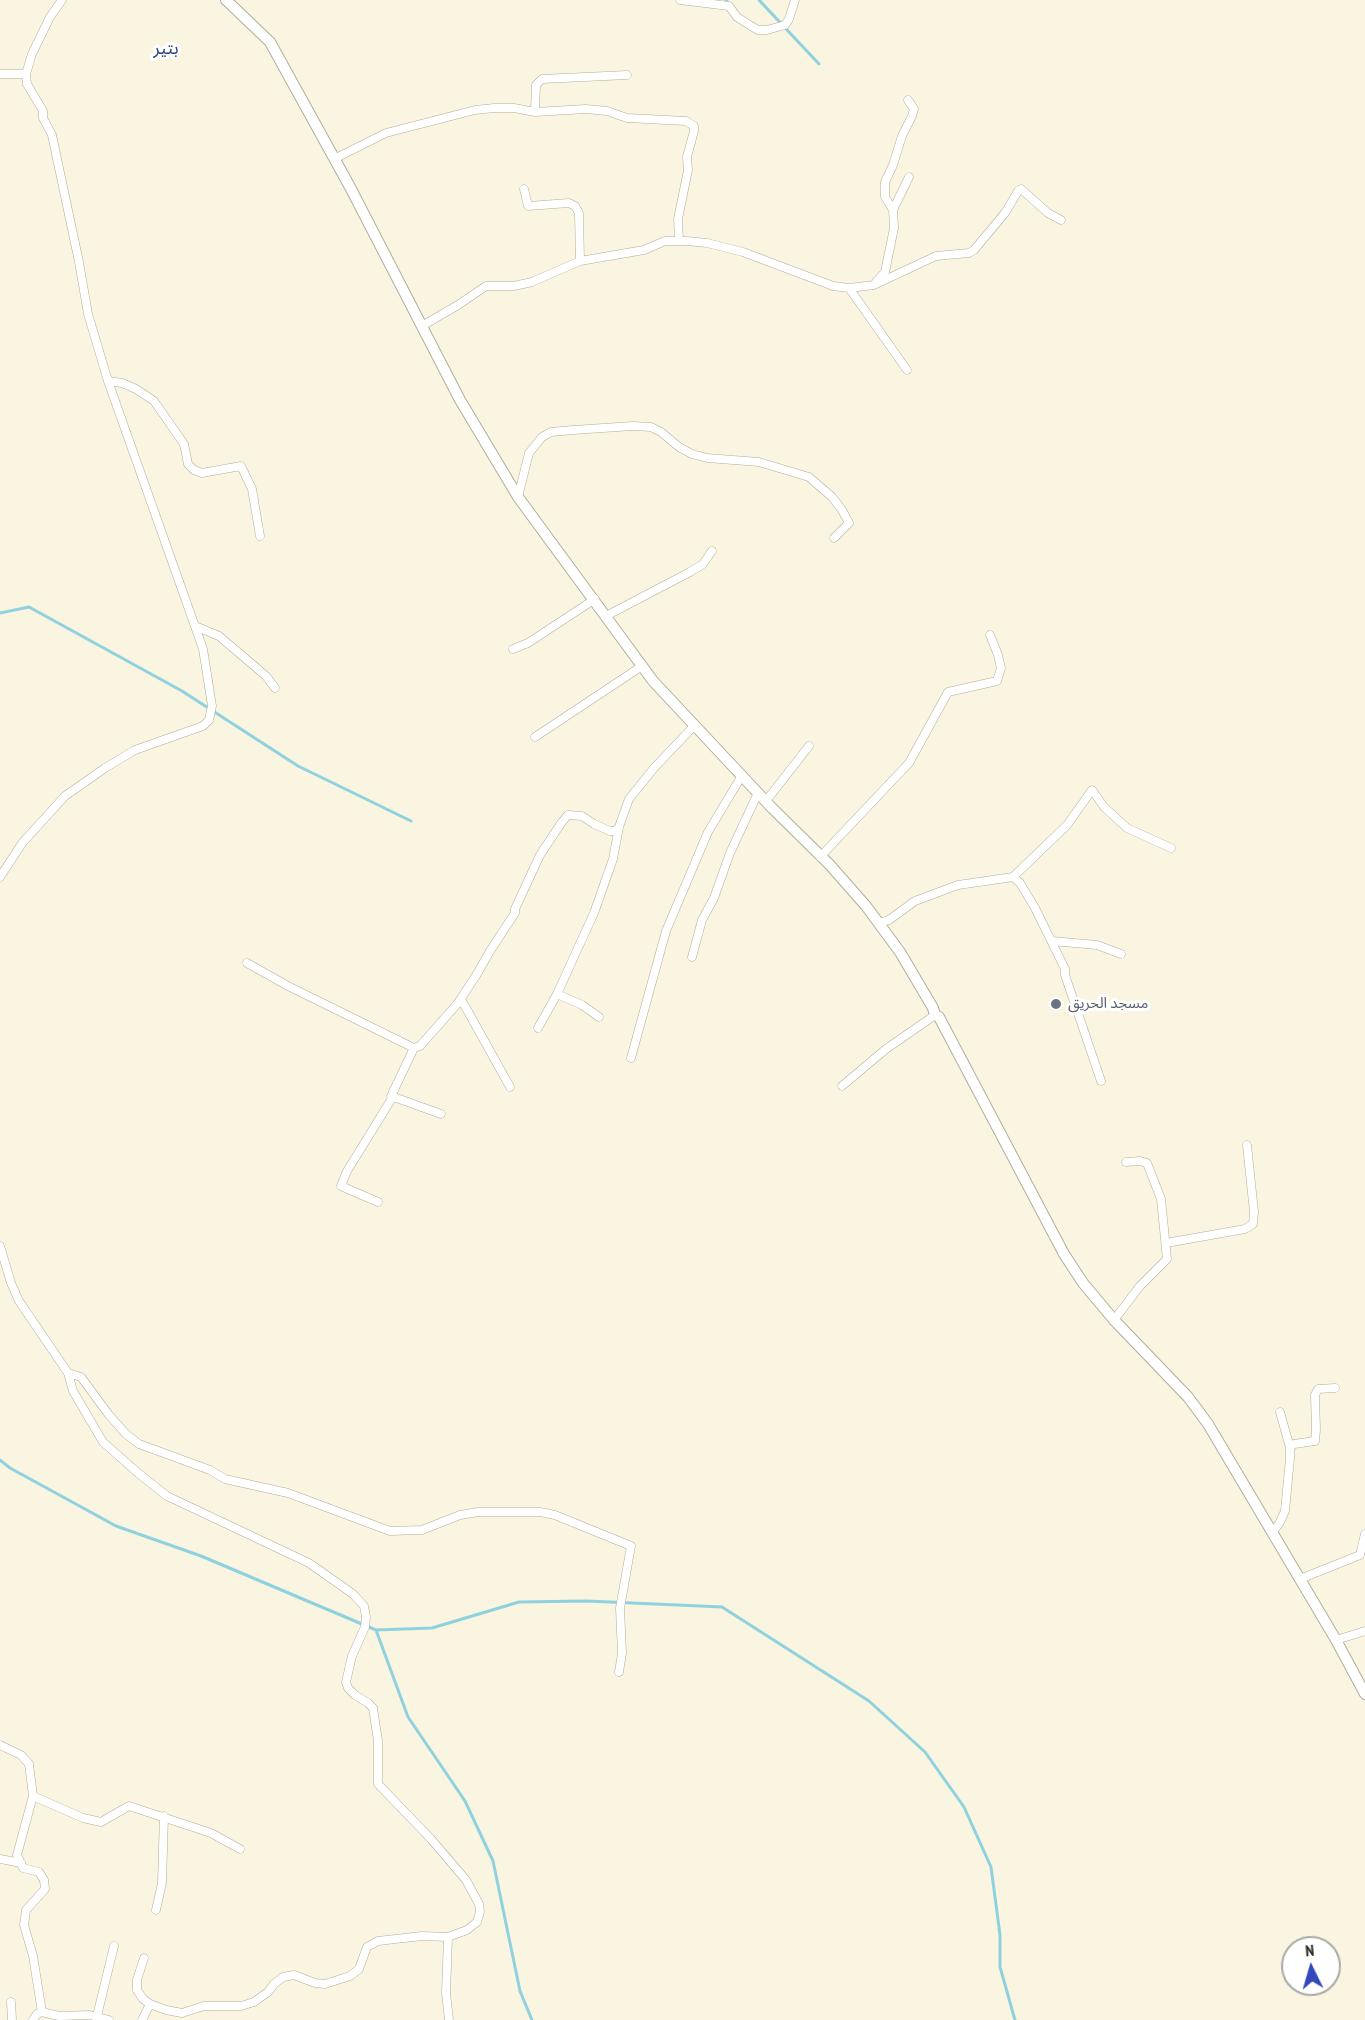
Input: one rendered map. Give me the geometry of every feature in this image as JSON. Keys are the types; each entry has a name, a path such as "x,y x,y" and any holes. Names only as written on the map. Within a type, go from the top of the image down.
{"street":[{"path":"0,877 24,842 65,796 135,750 203,726 210,720 212,706 208,671 195,626 108,381 88,314 80,262 52,135 43,118 43,111 27,84 26,74 38,40 62,0"},
{"path":"226,0 270,42 355,195 460,400 518,497 653,681 741,777 829,864 879,923 900,952 935,1015 939,1017 1064,1254 1083,1283 1114,1320 1188,1397 1208,1424 1273,1531 1365,1694"},
{"path":"680,0 729,6 737,17 751,26 758,30 767,30 785,25 795,0"},
{"path":"0,74 26,74"},
{"path":"536,112 536,85 542,80 627,75"},
{"path":"873,285 885,272 894,228 893,210 885,197 885,182 914,109 908,100"},
{"path":"334,159 386,133 474,110 514,108 536,112 586,109 607,111 627,118 686,121 694,126 694,131 687,157 688,170 678,219 679,241"},
{"path":"893,210 909,177"},
{"path":"524,189 528,206 569,203 575,206 579,213 580,261"},
{"path":"422,326 486,286 514,286 532,282 580,261 644,250 665,241 707,243 743,252 808,277 849,288 873,285 936,256 969,253 1005,213 1019,190 1048,213 1061,220"},
{"path":"849,288 907,370"},
{"path":"108,381 122,383 136,389 154,401 184,444 188,464 194,470 202,473 241,466 252,489 260,536"},
{"path":"518,497 529,453 536,443 551,432 633,426 651,427 692,454 707,458 759,462 809,477 832,497 849,523 834,538"},
{"path":"606,616 697,568 703,564 712,551"},
{"path":"513,649 528,643 595,599"},
{"path":"195,626 219,636 266,676 275,688"},
{"path":"820,857 909,763 948,692 997,681 1001,668 990,635"},
{"path":"535,737 642,666"},
{"path":"537,1028 577,951 614,858 619,827 633,793 694,726"},
{"path":"692,957 702,920 714,898 730,854 762,797 809,746"},
{"path":"631,1058 666,931 708,832 741,777"},
{"path":"879,923 889,920 915,901 958,885 1013,877 1067,825 1092,790 1104,807 1127,828 1172,848"},
{"path":"247,963 288,986 414,1048 420,1046 461,999 515,913 514,909 540,855 568,815 582,816 603,829 615,831 619,827"},
{"path":"1013,877 1020,883 1065,969 1065,975 1101,1081"},
{"path":"1052,941 1097,945 1121,954"},
{"path":"556,994 582,1005 599,1017"},
{"path":"461,999 510,1087"},
{"path":"842,1086 886,1049 935,1015"},
{"path":"378,1202 342,1186 347,1172 391,1100 414,1048"},
{"path":"391,1096 441,1114"},
{"path":"1166,1243 1245,1229 1253,1224 1254,1212 1247,1144"},
{"path":"1114,1320 1140,1286 1167,1259 1161,1199 1147,1163 1126,1162"},
{"path":"0,1246 11,1283 20,1301 69,1373 74,1391 103,1442 167,1496 309,1563 353,1594 364,1606 365,1627 352,1656 346,1682 355,1695 368,1702 373,1708 378,1742 378,1784 431,1839 459,1872 480,1904 477,1922 467,1930 448,1937 422,1936 378,1941 367,1947 359,1969 350,1976 325,1984 315,1983 294,1975 283,1977 254,2002 242,2006 204,2006 182,2013 150,2004 139,1995 136,1986 144,1959"},
{"path":"69,1373 81,1377 109,1415 126,1434 139,1444 210,1470 225,1479 288,1493 390,1531 422,1530 460,1515 478,1512 540,1512 555,1515 631,1546 620,1608 622,1653 619,1672"},
{"path":"1290,1448 1294,1444 1315,1441 1315,1395 1318,1389 1335,1388"},
{"path":"1273,1531 1285,1511 1290,1448 1280,1412"},
{"path":"1300,1579 1360,1555 1365,1534"},
{"path":"1336,1640 1365,1631"},
{"path":"0,1745 21,1755 29,1764 33,1796 17,1855 22,1868 39,1872 44,1880 45,1889 26,1910 24,1925 32,1951 42,2012"},
{"path":"33,1796 83,1818 101,1822 129,1806 211,1833 240,1850"},
{"path":"156,1910 162,1882 164,1816"},
{"path":"0,1859 21,1863"},
{"path":"448,1937 449,2020"},
{"path":"98,2016 114,1946"},
{"path":"11,2002 12,2020"},
{"path":"142,2020 150,2004"},
{"path":"33,2020 37,2014 42,2012 59,2016 86,2014 109,2020"}],"waterway":[{"path":"759,0 819,64"},
{"path":"0,613 29,607 182,691 298,766 411,821"},
{"path":"0,1460 10,1468 116,1526 201,1556 376,1630 432,1628 519,1602 587,1601 722,1607 869,1701 925,1752 964,1807 991,1867 1000,1935 1000,1967 1015,2020"},
{"path":"376,1630 408,1717 465,1801 493,1861 520,1991 532,2020"}],"place":[{"name":"مسجد الحريق","path":"1056,1004"}],"district":[{"name":"بتير","path":"166,49"}]}
